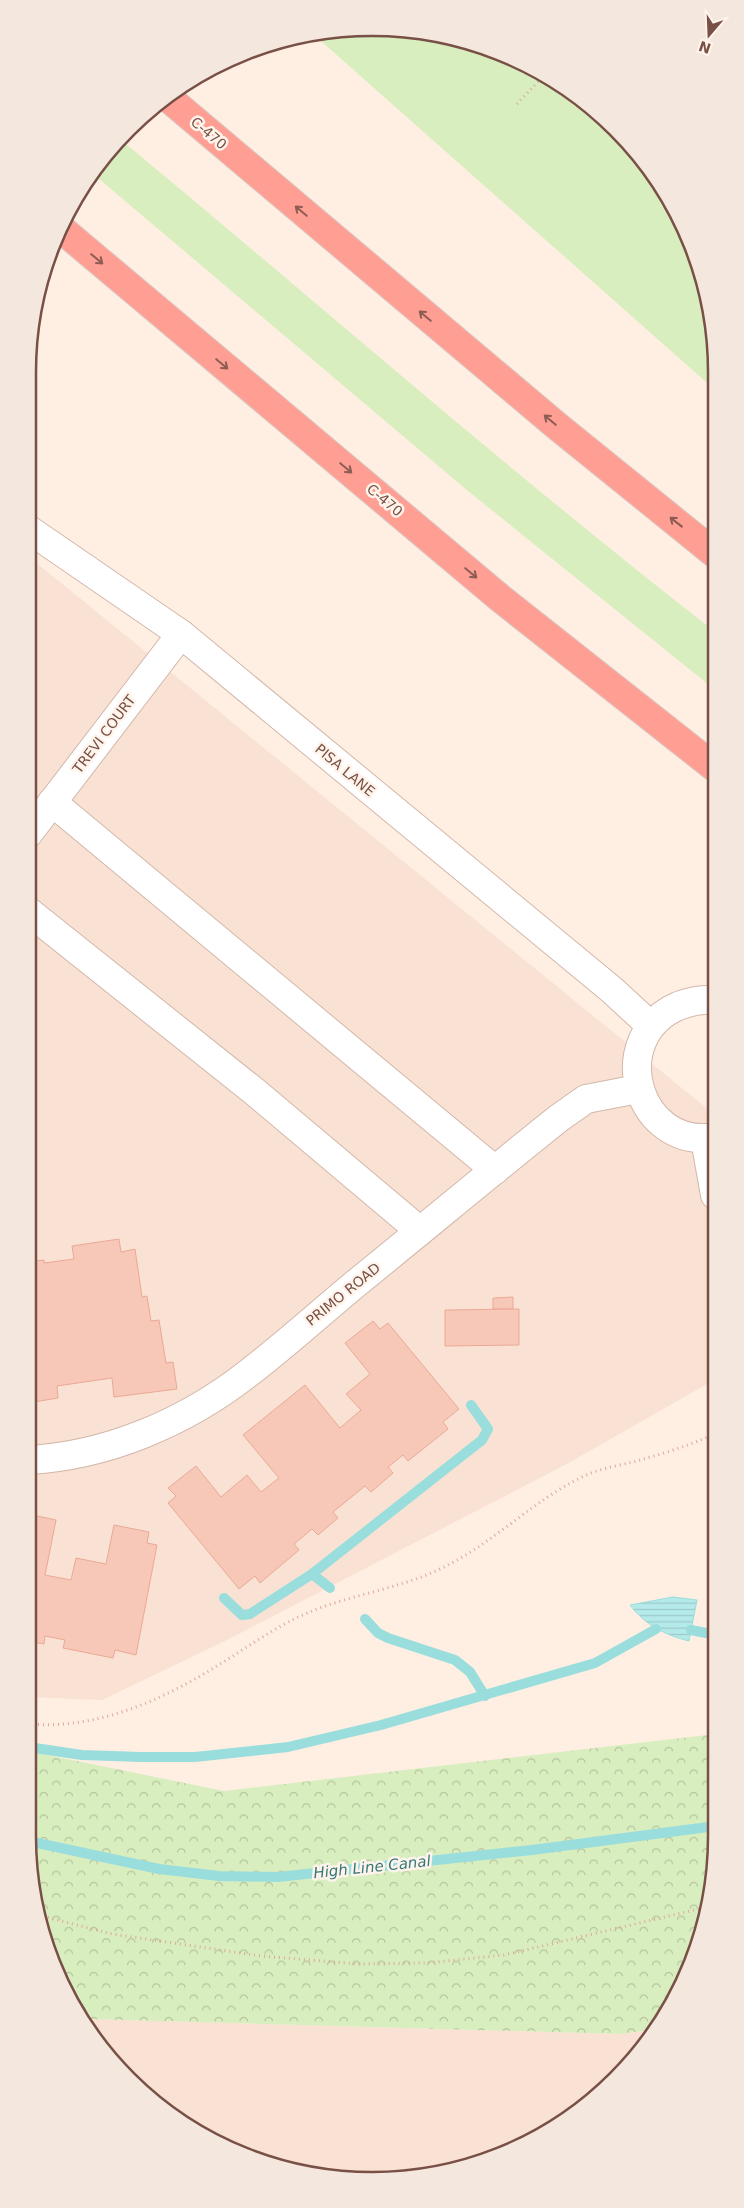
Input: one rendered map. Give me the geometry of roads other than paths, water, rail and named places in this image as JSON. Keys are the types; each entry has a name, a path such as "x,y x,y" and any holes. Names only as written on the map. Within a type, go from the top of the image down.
{"highway":[{"name":"C-470","path":"173,102 550,420 708,547"},
{"name":"C-470","path":"67,234 500,598 708,762"}],"street":[{"name":"PISA LANE","path":"36,534 181,634 612,990 651,1026"},
{"name":"TREVI COURT","path":"36,823 181,634"},
{"path":"52,802 495,1170"},
{"path":"36,917 254,1092 420,1231"},
{"path":"708,1001 688,1002 667,1011 651,1026 640,1045 636,1067 638,1089 648,1109 663,1125 683,1135 708,1138"},
{"name":"PRIMO ROAD","path":"36,1459 71,1456 140,1436 166,1425 208,1402 246,1376 420,1231 586,1099 638,1089"}],"water":[{"path":"673,1597 697,1600 689,1641 672,1636 649,1624 630,1605"}],"waterway":[{"path":"224,1598 242,1615 250,1614 312,1574 482,1440 488,1429 471,1405"},
{"path":"312,1574 330,1588"},
{"path":"365,1619 378,1633 388,1638 455,1660 470,1672 485,1696"},
{"path":"36,1748 82,1755 195,1757 288,1747 381,1725 595,1663 656,1629"},
{"path":"691,1630 708,1633"},
{"name":"High Line Canal","path":"36,1843 159,1869 219,1876 278,1877 532,1850 708,1827"}]}
